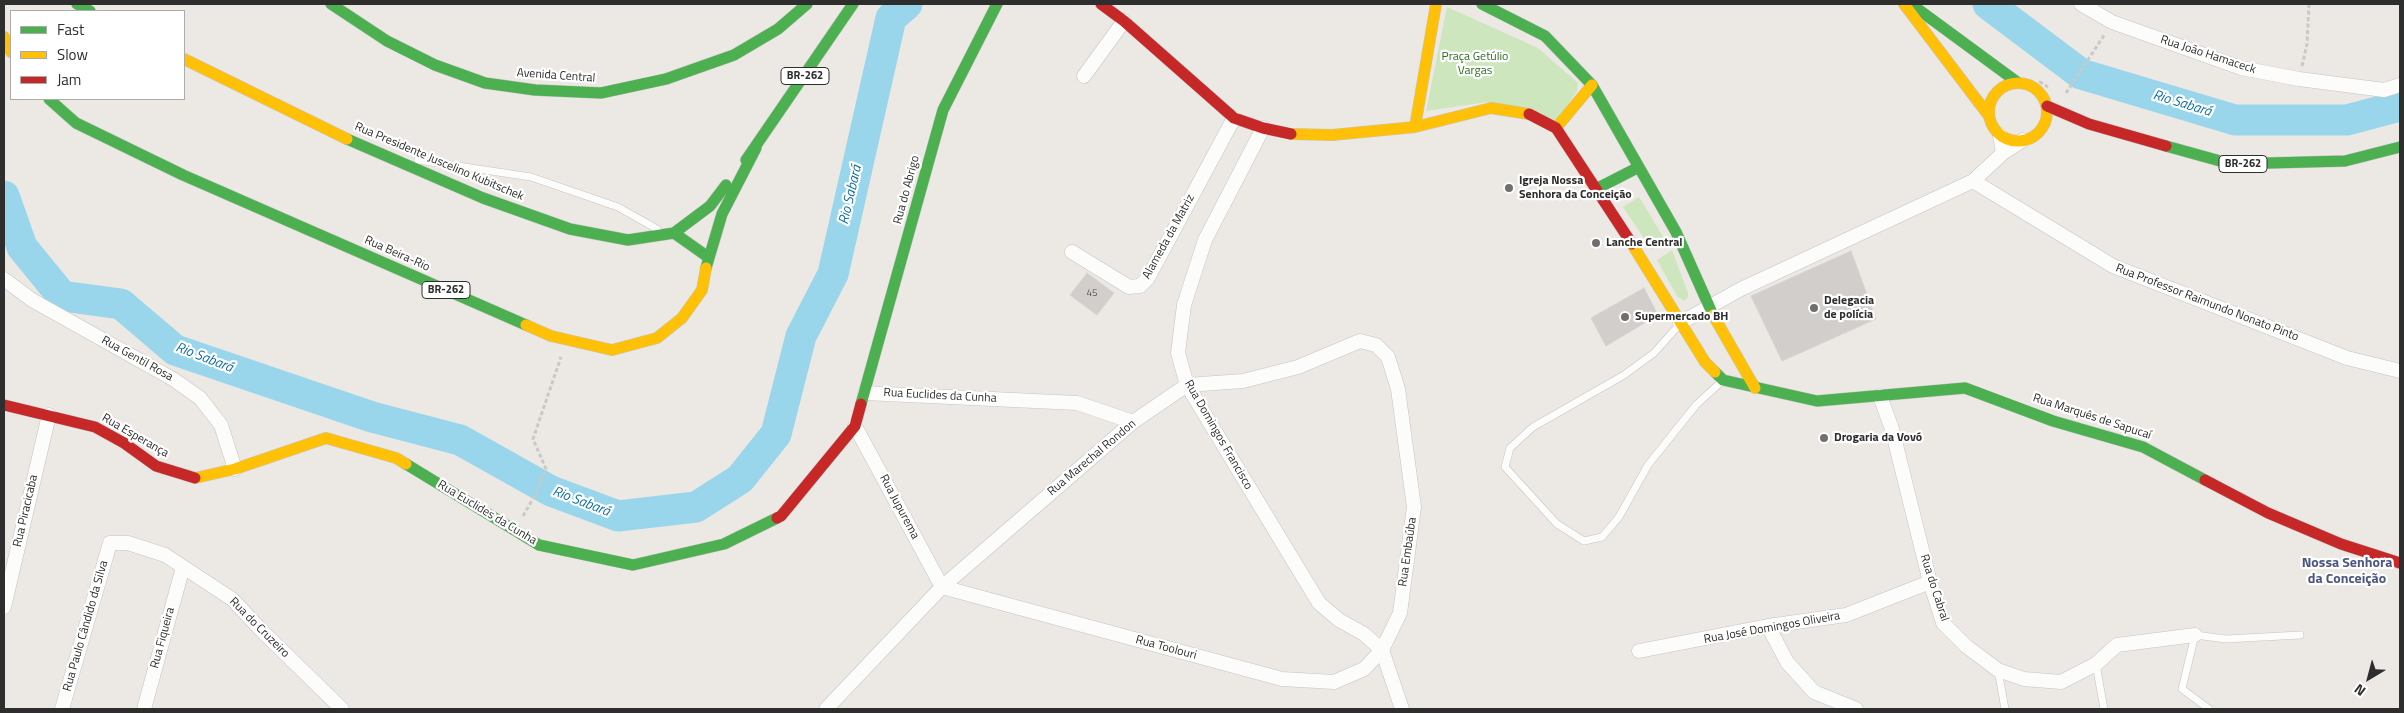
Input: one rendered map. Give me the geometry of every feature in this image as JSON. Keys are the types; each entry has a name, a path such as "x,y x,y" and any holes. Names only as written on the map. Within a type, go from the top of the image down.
{"main road":[{"name":"Avenida Central","path":"331,4 388,41 427,61 485,83 535,90 600,93 666,79 734,55 778,29 807,4"},
{"name":"Rua Presidente Juscelino Kubitschek","path":"185,59 383,155 483,198 570,229 628,240 670,234 710,206 756,148 853,4"},
{"name":"Rua do Abrigo","path":"865,393 943,110 997,4"},
{"path":"1101,4 1124,21 1234,118 1264,128 1296,135 1332,135 1415,127 1491,108 1528,113 1556,128 1705,362 1723,380 1755,388"},
{"path":"1415,127 1436,4"},
{"path":"1482,4 1545,36 1592,85 1676,232 1708,306 1755,388"},
{"path":"1904,4 1989,116 1993,126 2000,135 2015,141 2034,136 2042,128 2047,118 2047,106 2043,97 2035,89 2017,82 1911,4"},
{"path":"4,37 10,50"},
{"path":"1989,116 1992,97 1999,89 2017,82"},
{"path":"1556,128 1592,85"},
{"name":"Rua Beira-Rio","path":"50,100 76,123 183,175 550,336 612,350 657,338 682,318 702,290 708,257 722,214 756,148"},
{"name":"BR-262","path":"2047,106 2089,124 2232,164 2345,161 2400,147"},
{"name":"BR-262","path":"2071,127 2089,124"},
{"path":"2042,128 2056,128"},
{"path":"1596,189 1639,168"},
{"path":"670,234 708,257"},
{"name":"Rua Marquês de Sapucaí","path":"1755,388 1817,401 1965,388 2053,421 2143,447 2268,513 2340,544 2400,563"},
{"name":"Rua Euclides da Cunha","path":"194,478 235,470 326,438 396,458 539,545 633,566 724,544 781,516 855,426 865,393"},
{"name":"Rua Esperança","path":"4,405 95,427 124,443 156,466 194,478"}],"street":[{"name":"Rua João Hamaceck","path":"2081,4 2112,22 2241,68 2299,79 2384,90 2400,85"},
{"path":"1084,76 1124,21"},
{"name":"Alameda da Matriz","path":"1072,252 1130,286 1140,286 1148,278 1234,118"},
{"name":"Rua Domingos Francisco","path":"1264,128 1205,240 1184,305 1178,353 1186,385 1319,603 1339,620 1364,634 1382,650"},
{"path":"2000,135 2003,153"},
{"path":"1680,323 1708,306 1973,181 2003,153 2023,140"},
{"name":"Rua Professor Raimundo Nonato Pinto","path":"1973,181 2114,266 2347,358 2400,371"},
{"name":"Rua Gentil Rosa","path":"4,279 32,300 173,379 200,398 222,425 235,470"},
{"name":"Rua Embaúba","path":"1186,385 1243,381 1261,377 1298,367 1360,341 1376,344 1388,357 1398,389 1414,507 1400,612 1382,650"},
{"name":"Rua Marechal Rondon","path":"826,709 942,587 1133,422 1186,385"},
{"name":"Rua Euclides da Cunha","path":"865,393 1077,403 1133,422"},
{"name":"Rua do Cabral","path":"1880,396 1892,429 1930,582 1943,622 1966,646 1998,670 2024,679 2061,682 2096,664 2117,645 2196,635"},
{"name":"Rua Piracicaba","path":"4,607 49,416"},
{"name":"Rua Jupurema","path":"855,426 942,587"},
{"name":"Rua do Cruzeiro","path":"110,543 128,543 165,555 232,599 342,709"},
{"name":"Rua Paulo Cândido da Silva","path":"62,709 110,543"},
{"name":"Rua Fiqueira","path":"144,709 183,567"},
{"name":"Rua José Domingos Oliveira","path":"1639,651 1768,626 1846,615 1930,582"},
{"name":"Rua Toolouri","path":"942,587 1282,679 1334,682 1364,668 1382,650"},
{"path":"1768,626 1787,662 1814,692 1856,709"},
{"path":"1382,650 1402,709"}],"lane":[{"path":"383,155 531,177 618,207 670,234"},
{"path":"1680,323 1654,353 1624,375 1533,426 1510,448 1505,467 1557,524 1584,541 1602,537 1620,518 1648,466 1696,405 1723,380"},
{"path":"2196,635 2182,689 2209,709"},
{"name":"Rua do Cabral","path":"2196,635 2226,639 2300,636"},
{"path":"2096,664 2104,709"},
{"path":"1998,670 2006,709"}],"path":[{"path":"2299,79 2308,44 2309,4"},
{"path":"2063,98 2103,39"},
{"path":"2040,82 2055,92"},
{"path":"535,495 546,470 533,439 567,340"}],"green space":[{"name":"Praça Getúlio Vargas","path":"1447,7 1538,48 1578,83 1577,91 1555,122 1487,102 1426,111"},
{"path":"1639,197 1665,240 1651,249 1623,207"},
{"path":"1672,250 1688,293 1688,297 1684,301 1677,296 1657,260"}],"building":[{"name":"Delegacia de polícia","path":"1851,251 1876,319 1782,361 1751,296"},
{"path":"1087,273 1114,293 1097,315 1070,295"},
{"name":"Supermercado BH","path":"1644,288 1658,315 1606,346 1591,318"}],"waterway":[{"name":"Rio Sabará","path":"4,196 22,247 62,296 121,304 175,350 372,417 460,440 551,491 618,516 696,507 740,479 776,434 801,336 833,274 891,18 907,4"},
{"name":"Rio Sabará","path":"1988,4 2081,74 2235,120 2347,120 2400,106"}],"traffic: fast":[{"path":"77,4 88,10"},
{"path":"331,4 387,41 435,65 485,83 535,90 601,93 666,79 734,55 778,29 807,4"},
{"path":"746,160 853,4"},
{"path":"861,404 943,110 997,4"},
{"path":"1482,4 1545,36 1592,85 1676,232 1713,315"},
{"path":"1915,7 2017,82"},
{"path":"50,100 76,123 183,175 526,325"},
{"path":"347,139 483,198 570,229 628,240 674,233 710,206 726,185"},
{"path":"2166,146 2231,164 2345,161 2400,147"},
{"path":"706,268 722,214 756,148"},
{"path":"1596,189 1639,167"},
{"path":"674,233 708,257"},
{"path":"1715,372 1723,380 1817,401 1965,388 2053,421 2143,447 2205,480"},
{"path":"406,464 539,545 633,565 724,544 777,518"}],"traffic: slow":[{"path":"1415,127 1436,4"},
{"path":"1904,4 1989,116"},
{"path":"4,37 10,50"},
{"path":"185,59 347,139"},
{"path":"2018,83 2029,85 2042,96 2047,112 2045,123 2034,136 2018,141 2007,139 1994,128 1989,112 1991,101 2002,88 2018,83"},
{"path":"1556,128 1592,85"},
{"path":"1291,134 1332,135 1415,127 1491,108 1529,114"},
{"path":"1632,244 1705,362 1715,372"},
{"path":"526,325 551,336 612,350 657,338 682,318 702,290 706,268"},
{"path":"1713,315 1755,388"},
{"path":"195,478 235,469 326,438 396,458 406,464"}],"traffic: jam":[{"path":"1101,4 1124,21 1234,118 1263,128 1291,134"},
{"path":"2047,106 2089,124 2166,146"},
{"path":"1529,114 1556,128 1632,244"},
{"path":"777,518 781,516 855,426 861,404"},
{"path":"4,405 95,427 124,443 156,466 195,478"},
{"path":"2205,480 2268,513 2341,544 2400,563"}],"place":[{"name":"Igreja Nossa Senhora da Conceição","path":"1509,188"},
{"name":"Lanche Central","path":"1596,243"},
{"name":"Delegacia de polícia","path":"1814,308"},
{"name":"Supermercado BH","path":"1625,317"},
{"name":"Drogaria da Vovó","path":"1824,438"}],"district":[{"name":"Nossa Senhora da Conceição","path":"2347,572"}]}
